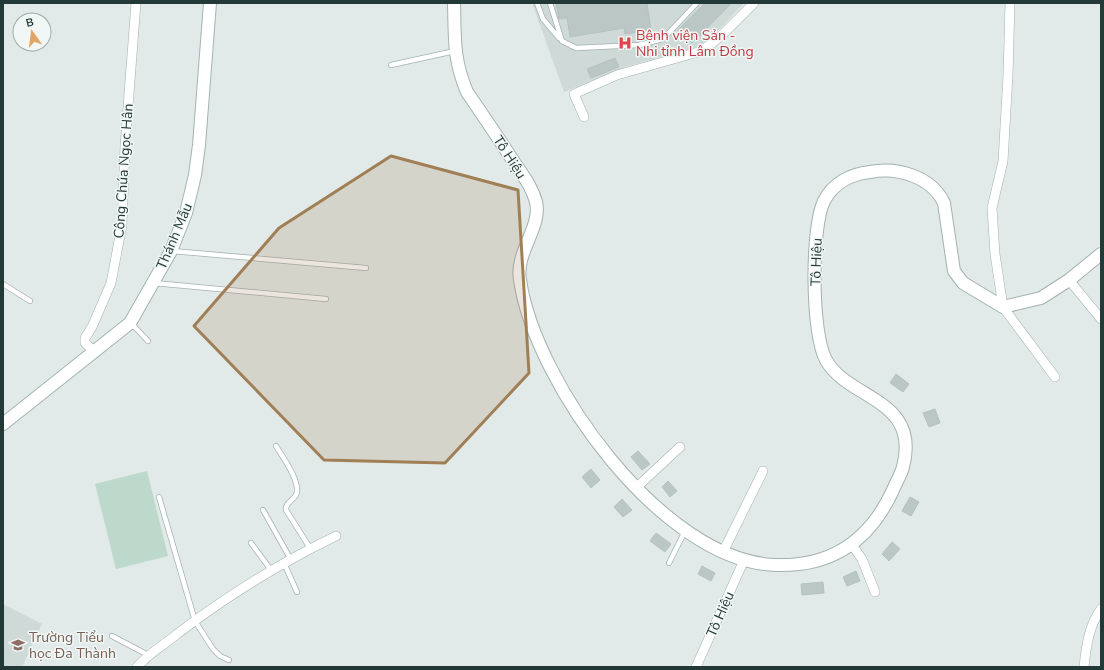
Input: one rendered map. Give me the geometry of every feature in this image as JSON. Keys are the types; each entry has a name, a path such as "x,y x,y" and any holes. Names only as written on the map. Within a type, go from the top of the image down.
{"street":[{"name":"Công Chúa Ngọc Hân","path":"95,352 85,343 85,338 92,327 111,283 122,224 125,146 136,3"},
{"name":"Thánh Mẫu","path":"3,424 130,323 171,251 186,213 195,175 199,146 210,3"},
{"name":"Tô Hiệu","path":"454,3 455,51 457,64 467,92 526,180 536,202 537,211 535,221 520,259 519,274 524,297 541,346 554,374 587,428 613,462 637,487 685,531 723,552 744,560 772,565 799,564 835,554 852,545 864,534 888,500 903,468 905,446 900,426 890,411 843,378 827,362 820,348 815,320 819,214 826,197 844,180 865,172 888,170 901,172 926,182 940,195 944,203 950,231 952,262 958,277 962,283 1003,307"},
{"path":"584,117 574,94 617,75 698,52 719,38 754,3"},
{"path":"1010,3 1008,75 1002,161 992,208 995,254 1003,307 1055,377"},
{"path":"1003,307 1041,298 1069,280 1101,254"},
{"path":"1069,280 1101,319"},
{"path":"637,487 680,447"},
{"path":"723,552 763,471"},
{"path":"137,667 195,620 287,560 336,536"},
{"path":"852,545 862,559 875,592"},
{"name":"Tô Hiệu","path":"696,667 744,560"},
{"path":"1084,667 1086,648 1092,625 1101,609"}],"lane":[{"path":"537,3 543,19 562,41 576,48 639,45 663,39 697,3"},
{"path":"550,3 562,41"},
{"path":"391,65 455,51"},
{"path":"171,251 366,268"},
{"path":"153,283 326,299"},
{"path":"3,284 30,301"},
{"path":"130,323 148,340"},
{"path":"276,446 295,479 298,488 296,495 286,505 286,510 310,548"},
{"path":"159,497 195,620 213,649 220,656 229,660"},
{"path":"263,510 287,560 297,592"},
{"path":"669,564 685,531"},
{"path":"251,543 271,570"},
{"path":"112,636 150,656"}],"highlighted area":[{"path":"391,156 518,190 529,373 445,463 324,460 194,326 279,228"}],"shaded area":[{"name":"Bệnh viện Sản - Nhi tỉnh Lâm Đồng","path":"532,3 744,3 710,39 696,47 625,67 564,92"},
{"name":"Trường Tiểu học Đa Thành","path":"3,604 42,624 22,667 3,667"}],"green space":[{"path":"147,471 168,556 116,569 95,484"}],"building":[{"path":"556,3 647,3 651,30 625,34 624,28 570,37 567,18 559,19"},
{"path":"705,3 732,3 692,43 678,30"},
{"path":"615,58 619,67 591,78 587,69"},
{"path":"896,374 909,384 903,392 890,383"},
{"path":"935,409 940,423 929,427 923,413"},
{"path":"638,451 650,464 642,470 631,457"},
{"path":"591,469 600,480 591,488 582,477"},
{"path":"668,481 677,491 670,497 662,487"},
{"path":"910,497 919,502 911,516 902,511"},
{"path":"622,499 632,510 623,517 614,507"},
{"path":"656,533 671,544 665,552 650,541"},
{"path":"892,542 900,549 889,561 882,554"},
{"path":"702,566 715,573 711,581 698,574"},
{"path":"856,571 860,581 847,586 843,577"},
{"path":"823,582 824,593 802,595 801,584"}],"place":[{"name":"Bệnh viện Sản - Nhi tỉnh Lâm Đồng","path":"625,43"},
{"name":"Trường Tiểu học Đa Thành","path":"18,645"}]}
